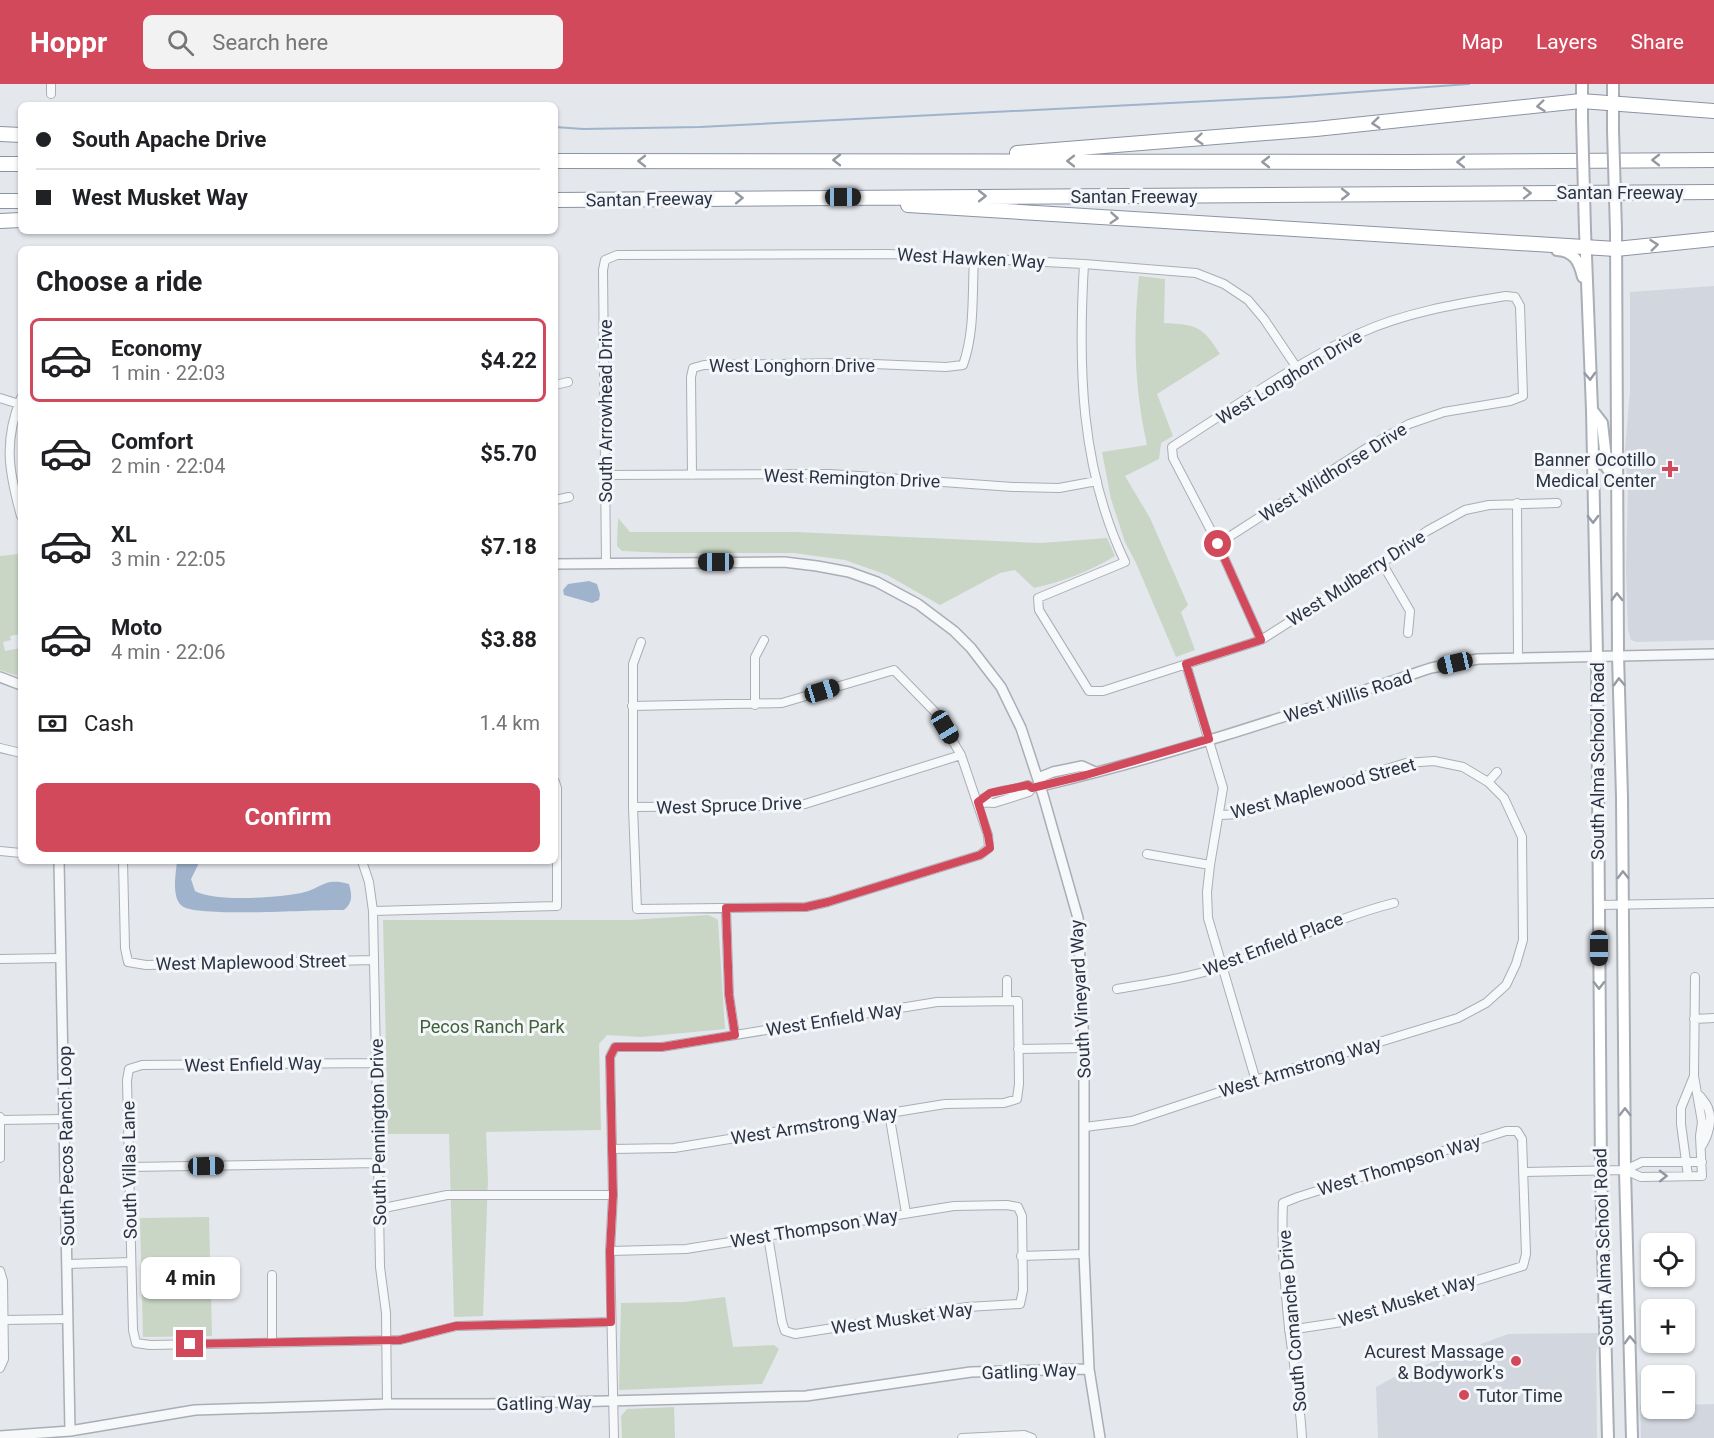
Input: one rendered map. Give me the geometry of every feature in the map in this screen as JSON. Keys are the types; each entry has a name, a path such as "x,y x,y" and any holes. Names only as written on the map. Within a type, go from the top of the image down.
{"highway":[{"path":"896,160 1299,130 1581,101 1714,111"},
{"path":"0,134 18,135"},
{"name":"Santan Freeway","path":"558,161 1714,160"},
{"path":"0,164 18,164"},
{"name":"Santan Freeway","path":"558,200 1714,192"},
{"path":"777,197 1616,249 1714,239"},
{"path":"0,201 18,201"},
{"path":"0,221 18,220"}],"main road":[{"name":"South Alma School Road","path":"1582,84 1597,655 1601,1172 1608,1438"},
{"name":"South Alma School Road","path":"1613,84 1618,655 1624,905 1625,1170 1632,1438"},
{"path":"1417,237 1440,243 1566,251 1573,255 1580,265 1587,293"},
{"path":"1592,410 1602,423 1607,468 1616,476"}],"street":[{"path":"51,84 51,94"},
{"name":"West Hawken Way","path":"605,260 617,255 845,253 974,258 1181,271 1210,277 1248,300 1264,319 1297,368"},
{"name":"West Longhorn Drive","path":"692,475 691,378 693,368 704,365 849,363 946,367 963,365 971,321 974,258"},
{"name":"South Arrowhead Drive","path":"605,260 603,270 606,563"},
{"path":"1084,264 1082,386 1084,413 1097,481"},
{"name":"West Longhorn Drive","path":"1218,544 1173,458 1172,447 1297,368 1361,333 1415,314 1506,296 1515,297 1520,306 1523,396"},
{"path":"558,384 568,382"},
{"name":"West Wildhorse Drive","path":"1218,544 1409,424 1444,412 1510,401 1523,396"},
{"path":"0,398 18,401"},
{"path":"18,406 13,420 9,458 10,477 18,505"},
{"name":"West Remington Drive","path":"606,475 830,474 1013,487 1059,488 1097,481"},
{"name":"West Mulberry Drive","path":"1097,481 1111,529 1125,562 1038,598 1039,610 1089,691 1103,691 1261,640 1382,563 1427,531 1465,510 1489,505 1557,503"},
{"path":"558,499 569,497"},
{"path":"1517,503 1518,657"},
{"path":"1218,544 1261,640"},
{"name":"South Vineyard Way","path":"606,563 784,562 849,572 877,582 927,610 971,648 1001,687 1021,728 1078,918 1084,1048 1084,1254 1089,1369 1101,1438"},
{"path":"558,564 606,563"},
{"path":"1382,563 1410,611 1408,633"},
{"path":"755,705 755,657 764,640"},
{"path":"632,706 782,703 894,670 936,713 961,755 978,802 990,848 980,855 806,907 637,909 632,706 633,664 642,642"},
{"name":"West Willis Road","path":"978,802 994,802 1029,792 1037,784 1082,766 1095,772 1209,739 1316,707 1431,668 1478,659 1518,657 1714,654"},
{"path":"1186,664 1223,788 1210,865 1207,892 1208,918 1256,1081"},
{"path":"0,677 18,684"},
{"path":"0,748 18,752"},
{"name":"West Spruce Drive","path":"633,807 805,804 961,755"},
{"name":"West Maplewood Street","path":"1220,815 1241,814 1406,763 1434,761 1463,767 1488,782 1504,798 1522,837 1523,940 1516,964 1506,985"},
{"path":"1488,782 1497,772"},
{"path":"0,851 18,853"},
{"path":"1147,855 1210,865"},
{"name":"South Pecos Ranch Loop","path":"59,864 70,1431"},
{"name":"West Maplewood Street","path":"123,864 125,948 128,962 146,965 374,960"},
{"name":"South Pennington Drive","path":"363,864 369,882 373,911 380,1267 386,1313 387,1404"},
{"path":"373,911 558,906 558,864"},
{"name":"West Enfield Place","path":"1117,989 1180,978 1221,966 1337,920 1394,903"},
{"path":"1599,905 1714,903"},
{"path":"726,908 729,995 735,1035"},
{"path":"0,959 61,958"},
{"path":"1625,1170 1641,1177 1702,1176 1702,1122 1694,1076 1695,977"},
{"path":"1007,980 1007,1001"},
{"name":"West Armstrong Way","path":"1085,1126 1132,1121 1458,1018 1486,1003 1506,985"},
{"name":"West Enfield Way","path":"612,1149 610,1057 615,1047 662,1047 937,1002 1018,1001 1018,1049"},
{"path":"1694,1019 1714,1018"},
{"path":"1018,1049 1084,1048"},
{"name":"West Armstrong Way","path":"612,1149 674,1148 945,1104 1004,1103 1017,1100 1018,1049"},
{"name":"West Enfield Way","path":"129,1069 142,1065 377,1063"},
{"name":"South Villas Lane","path":"129,1069 132,1330 136,1342 150,1345 272,1343"},
{"path":"1688,1176 1681,1108 1694,1076"},
{"path":"889,1113 906,1213"},
{"path":"0,1158 0,1118 64,1119"},
{"name":"West Thompson Way","path":"1283,1203 1506,1131 1517,1131 1522,1139 1523,1172"},
{"path":"612,1149 613,1195 610,1251 614,1438"},
{"path":"1523,1172 1601,1172 1625,1170 1642,1162 1702,1162"},
{"path":"129,1167 378,1163"},
{"name":"West Musket Way","path":"1290,1330 1342,1322 1523,1266 1526,1254 1523,1172"},
{"path":"379,1209 447,1195 613,1195"},
{"name":"South Comanche Drive","path":"1283,1203 1285,1283 1302,1438"},
{"name":"West Thompson Way","path":"610,1251 686,1249 954,1206 1007,1205 1018,1207 1022,1216 1021,1256"},
{"name":"West Musket Way","path":"768,1236 785,1331 795,1334 967,1307 1020,1304 1023,1290 1021,1256"},
{"path":"1021,1256 1084,1254"},
{"path":"68,1264 131,1262"},
{"path":"0,1271 3,1281 4,1320 4,1359 0,1368"},
{"path":"272,1275 272,1343 400,1340 456,1326 611,1322"},
{"path":"4,1320 68,1319"},
{"name":"Gatling Way","path":"0,1436 70,1431 195,1410 806,1396 971,1372 1089,1369"},
{"path":"962,1438 974,1436 1031,1437"}],"shaded area":[{"name":"Banner Ocotillo Medical Center","path":"1714,286 1714,640 1636,642 1631,640 1628,630 1626,572 1628,487 1625,451 1630,391 1630,292"},
{"path":"1600,1333 1596,1356 1597,1438 1378,1438 1376,1387 1398,1375 1508,1334"},
{"path":"1714,1404 1714,1438 1641,1438 1640,1405 1641,1419 1695,1419 1695,1405"}],"green space":[{"path":"1139,276 1165,279 1164,323 1197,328 1208,337 1220,354 1157,394 1173,436 1161,443 1159,459 1125,476 1150,518 1188,605 1181,612 1195,650 1176,657 1125,542 1111,499 1102,452 1147,445 1139,402 1136,360"},
{"path":"618,518 630,532 795,532 1041,543 1107,538 1115,556 1076,575 1034,588 1015,570 1000,573 940,605 887,575 845,560 794,553 622,551 617,546"},
{"path":"18,554 18,635 10,636 11,640 3,642 5,651 18,649 18,676 0,670 0,556"},
{"name":"Pecos Ranch Park","path":"708,915 718,921 725,1029 641,1037 607,1035 599,1044 601,1130 486,1132 488,1180 483,1316 454,1317 449,1134 388,1134 383,920 630,920"},
{"path":"209,1217 212,1336 143,1337 140,1218"},
{"path":"725,1297 733,1347 774,1345 779,1349 762,1384 619,1390 621,1303 684,1302"},
{"path":"674,1407 675,1438 622,1438 621,1416 627,1409"}],"water":[{"path":"589,581 597,584 599,600 592,603 564,595 563,590 568,584"},
{"path":"177,864 198,864 191,879 195,891 216,897 246,898 301,893 333,882 349,884 351,895 344,910 210,912 192,910 182,906 176,897"}],"waterway":[{"path":"558,127 583,129 700,127 1289,97 1469,84"}],"place":[{"name":"Banner Ocotillo Medical Center","path":"1670,469"},
{"name":"Acurest Massage & Bodywork's","path":"1516,1361"},
{"name":"Tutor Time","path":"1464,1395"}],"route":[{"path":"190,1344 400,1340 456,1326 611,1322 610,1251 613,1195 610,1057 615,1047 662,1047 735,1035 729,995 726,908 806,907 980,855 990,848 978,802 990,793 1003,789 1018,789 1028,785 1032,788 1086,775 1209,739 1186,664 1261,640 1218,544"}]}
